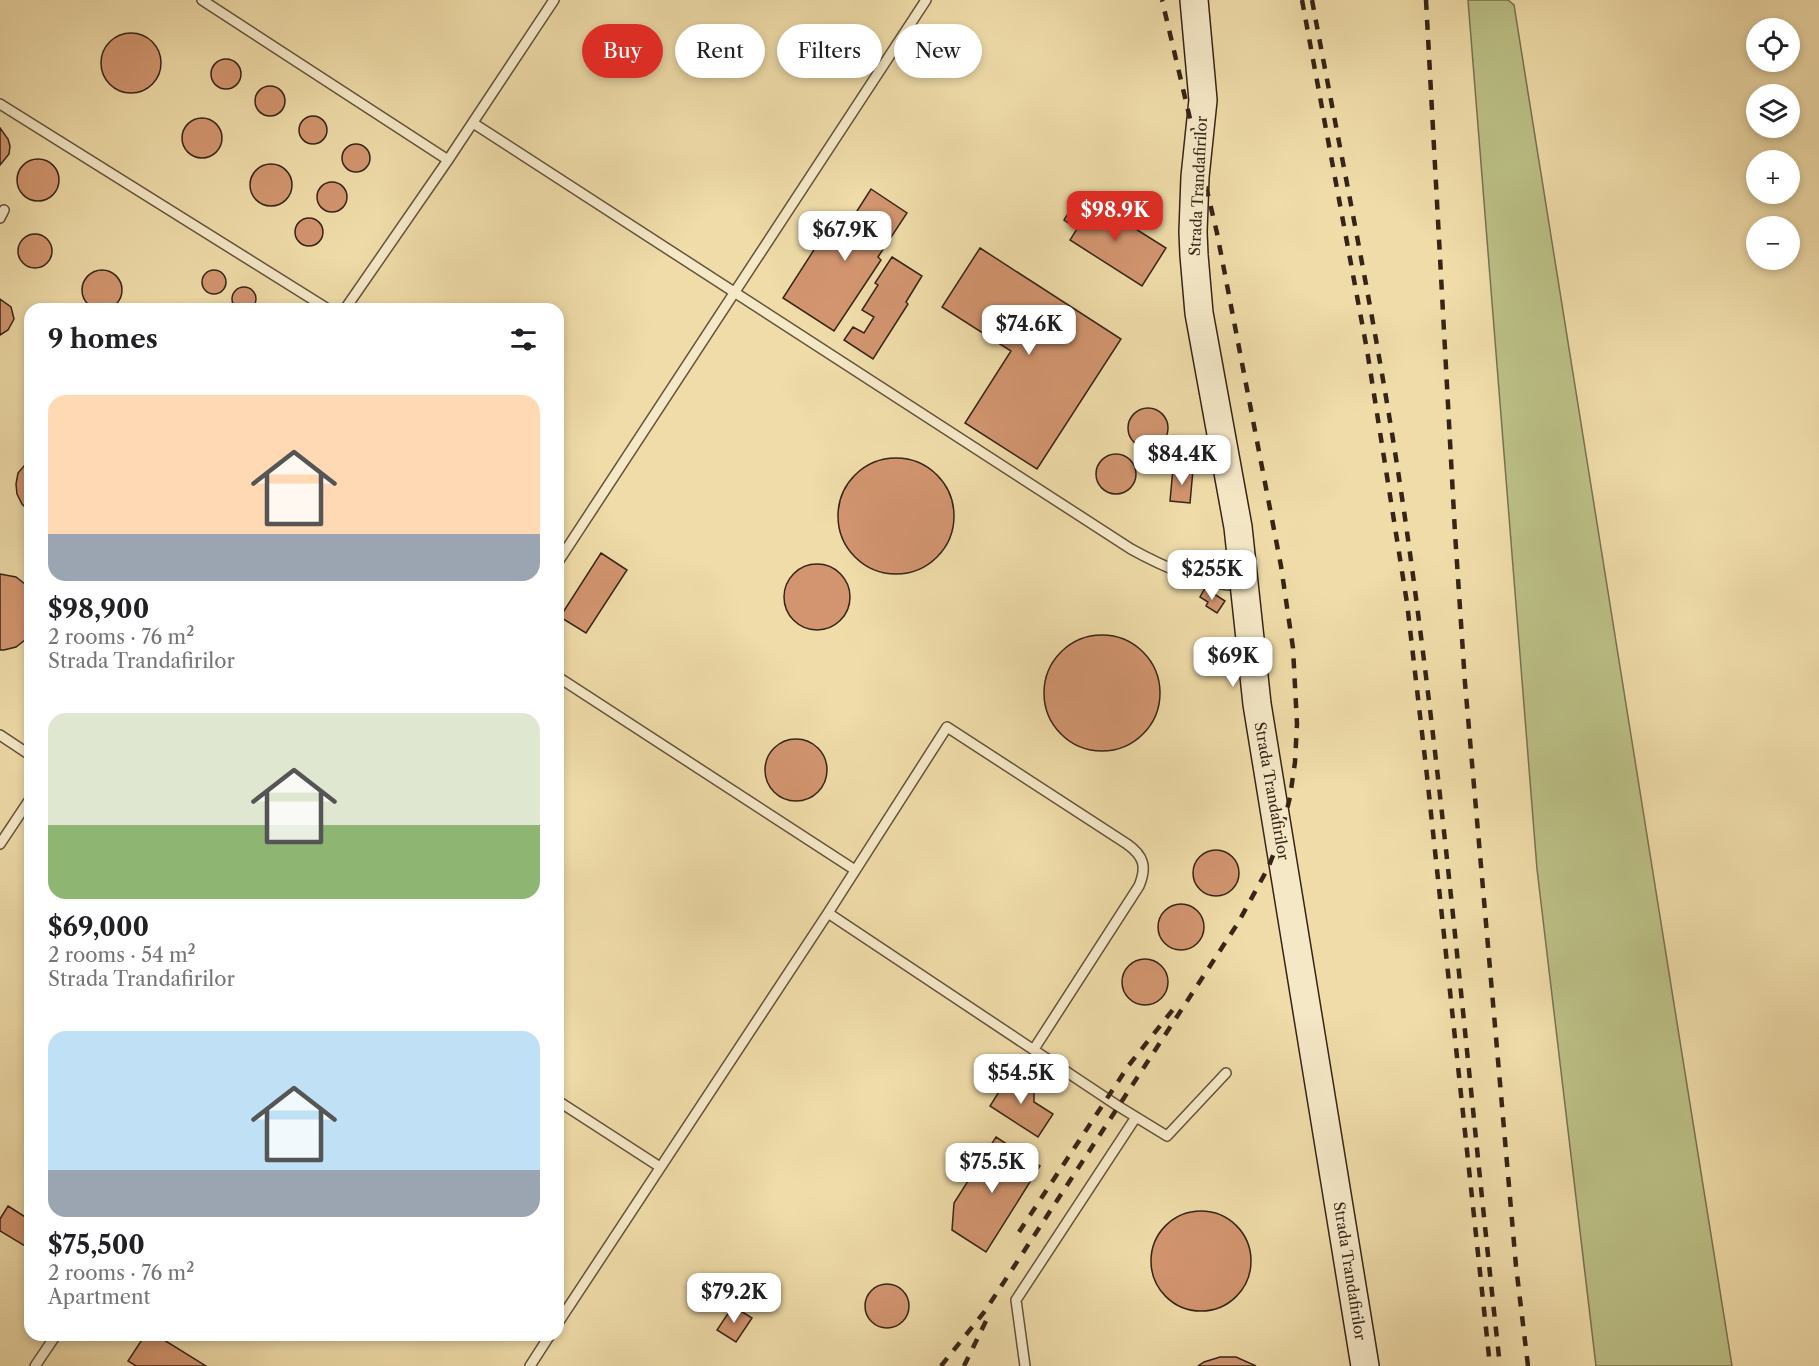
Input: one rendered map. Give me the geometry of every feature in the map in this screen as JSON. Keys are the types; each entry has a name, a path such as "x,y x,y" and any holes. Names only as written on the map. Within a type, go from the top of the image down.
{"main road":[{"name":"Strada Trandafirilor","path":"1194,0 1203,100 1195,177 1193,232 1199,313 1238,527 1257,704 1365,1366"}],"lane":[{"path":"202,0 448,160"},
{"path":"349,303 448,160 554,0"},
{"path":"564,552 926,0"},
{"path":"0,104 318,303"},
{"path":"473,123 1131,549 1157,563 1205,581 1228,585"},
{"path":"564,680 855,870"},
{"path":"564,1314 948,727 1142,857 1144,875 1139,886 1034,1049"},
{"path":"0,735 24,751"},
{"path":"0,844 24,808"},
{"path":"828,913 1167,1136 1226,1073"},
{"path":"564,1105 660,1167"},
{"path":"1025,1366 1016,1300 1136,1117"},
{"path":"35,1366 52,1341"},
{"path":"530,1366 546,1341"}],"green space":[{"path":"1468,0 1508,0 1514,5 1732,1366 1596,1366 1537,869"}],"building":[{"path":"131,33 148,38 156,46 161,63 156,80 148,88 131,93 114,88 106,80 101,63 106,46 114,38"},
{"path":"226,59 237,63 241,74 237,85 226,89 215,85 211,74 215,63"},
{"path":"270,86 281,90 285,101 281,112 270,116 259,112 255,101 259,90"},
{"path":"313,116 323,120 327,130 323,140 313,144 303,140 299,130 303,120"},
{"path":"202,118 216,124 222,138 216,152 202,158 188,152 182,138 188,124"},
{"path":"0,128 10,146 9,154 0,165"},
{"path":"356,144 366,148 370,158 366,168 356,172 346,168 342,158 346,148"},
{"path":"38,159 46,160 53,165 58,172 58,188 53,195 46,200 38,201 30,200 23,195 18,188 17,180 18,172 23,165 30,160"},
{"path":"271,164 286,170 292,185 286,200 271,206 256,200 250,185 256,170"},
{"path":"332,182 342,187 347,197 342,207 332,212 322,207 317,197 322,187"},
{"path":"871,189 907,213 878,257 881,260 834,331 783,298 830,225 843,233"},
{"path":"1093,202 1166,248 1142,286 1070,240 1077,229 1064,220 1072,207 1076,210 1079,205 1088,210"},
{"path":"309,218 319,222 323,232 319,242 309,246 299,242 295,232 299,222"},
{"path":"35,234 47,239 52,251 47,263 35,268 23,263 18,251 23,239"},
{"path":"980,248 1121,339 1037,469 965,423 1011,351 942,307"},
{"path":"892,257 922,276 906,302 908,304 873,359 844,340 853,327 864,333 874,317 862,310 878,285 875,283"},
{"path":"214,270 223,273 226,282 223,291 214,294 205,291 202,282 205,273"},
{"path":"94,271 110,271 121,282 121,298 117,303 87,303 83,298 83,282"},
{"path":"239,288 249,288 255,294 255,303 233,303 233,294"},
{"path":"0,299 11,307 14,319 8,330 0,335"},
{"path":"1148,408 1162,414 1168,428 1162,442 1148,448 1134,442 1128,428 1134,414"},
{"path":"1116,454 1124,455 1130,460 1135,466 1135,482 1130,488 1124,493 1116,494 1108,493 1102,488 1097,482 1096,474 1097,466 1102,460 1108,455"},
{"path":"896,458 918,462 937,475 950,494 954,516 950,538 937,557 918,570 896,574 874,570 855,557 842,538 838,516 842,494 855,475 874,462"},
{"path":"24,466 24,506 17,494 18,473"},
{"path":"1173,468 1193,470 1190,503 1170,501"},
{"path":"601,553 627,570 586,633 564,619 564,611"},
{"path":"817,564 830,567 840,574 847,584 850,597 847,610 840,620 830,627 817,630 804,627 794,620 787,610 784,597 787,584 794,574 804,567"},
{"path":"0,574 16,577 24,583 24,641 16,647 0,650"},
{"path":"1205,588 1225,601 1217,613 1206,606 1208,602 1200,597"},
{"path":"1102,635 1124,639 1143,652 1156,671 1160,693 1156,715 1143,734 1124,747 1102,751 1080,747 1061,734 1048,715 1044,693 1048,671 1061,652 1080,639"},
{"path":"796,739 808,741 818,748 825,758 827,770 825,782 818,792 808,799 796,801 784,799 774,792 767,782 765,770 767,758 774,748 784,741"},
{"path":"1216,850 1232,857 1239,873 1232,889 1216,896 1200,889 1193,873 1200,857"},
{"path":"1181,904 1197,911 1204,927 1197,943 1181,950 1165,943 1158,927 1165,911"},
{"path":"1145,959 1161,966 1168,982 1161,998 1145,1005 1129,998 1122,982 1129,966"},
{"path":"1012,1071 1034,1085 1034,1102 1053,1114 1038,1137 990,1106"},
{"path":"996,1137 1040,1166 986,1252 952,1230 954,1203"},
{"path":"8,1206 24,1216 24,1245 0,1231 0,1219"},
{"path":"1201,1211 1229,1219 1243,1233 1251,1261 1243,1289 1229,1303 1201,1311 1173,1303 1159,1289 1151,1261 1159,1233 1173,1219"},
{"path":"887,1284 902,1291 909,1306 902,1321 887,1328 872,1321 865,1306 872,1291"},
{"path":"733,1306 752,1318 736,1342 717,1330"},
{"path":"141,1341 166,1341 206,1366 136,1366 128,1361"},
{"path":"1220,1357 1236,1357 1256,1366 1198,1366"}],"railway":[{"path":"941,1366 985,1311 1238,923 1268,868 1280,838 1290,797 1297,724 1293,648 1281,566 1217,233 1162,0"},
{"path":"1302,0 1367,350 1407,603 1490,1366"},
{"path":"1312,0 1375,332 1407,532 1434,740 1500,1366"},
{"path":"1426,0 1465,683 1516,1266 1528,1366"},
{"path":"1019,1232 1129,1065 1175,1007"},
{"path":"964,1366 987,1319"}]}
